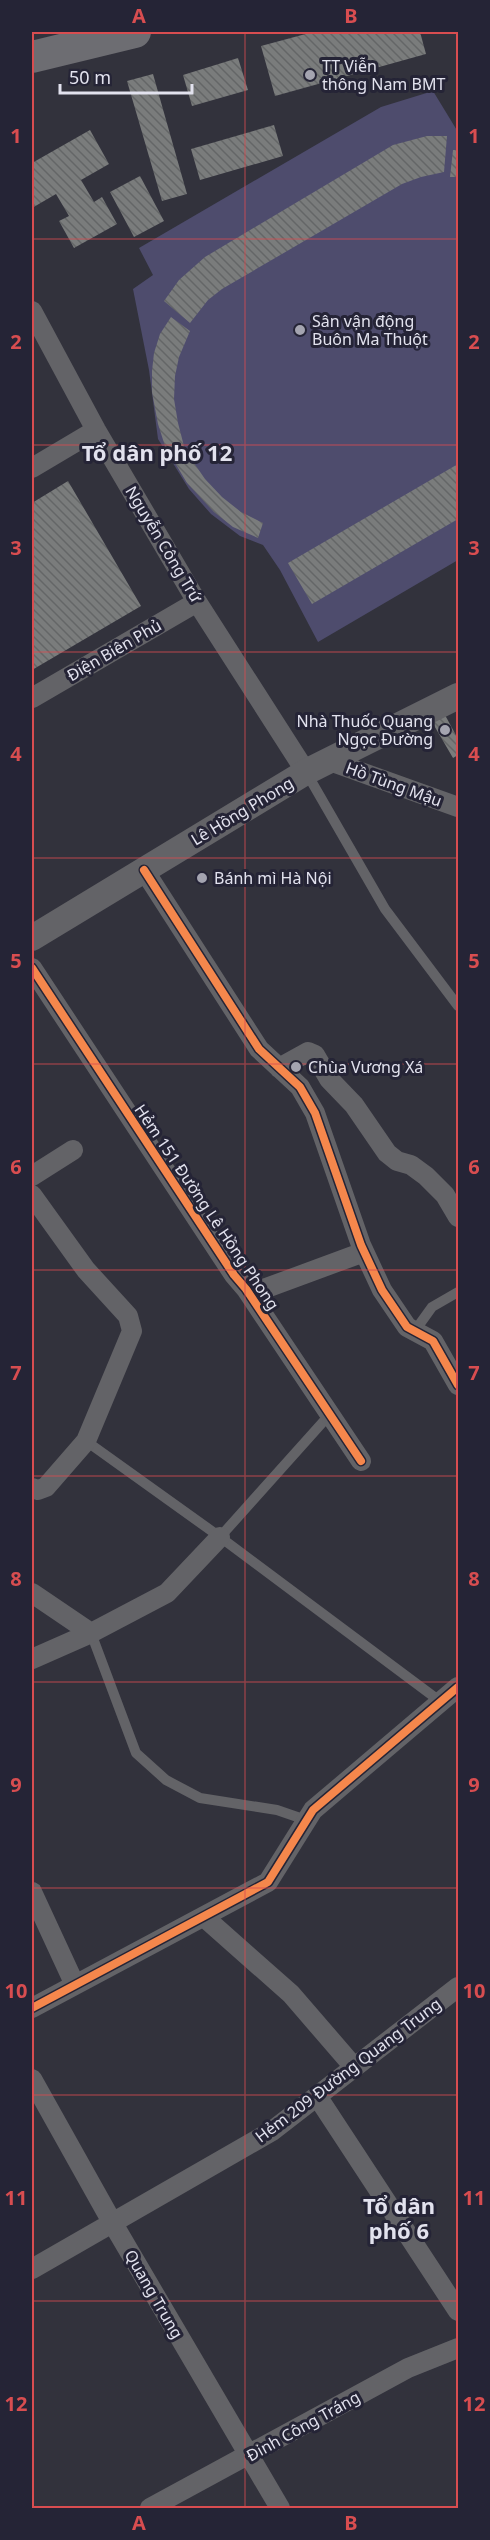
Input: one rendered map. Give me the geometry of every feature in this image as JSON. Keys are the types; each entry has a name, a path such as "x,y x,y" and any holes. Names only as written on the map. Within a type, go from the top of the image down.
{"main road":[{"path":"32,57 135,32"}],"street":[{"name":"Nguyễn Công Trứ","path":"34,323 197,602 306,772"},
{"path":"32,468 96,430"},
{"name":"Điện Biên Phủ","path":"32,698 197,602"},
{"name":"Lê Hồng Phong","path":"32,938 306,772 459,696"},
{"name":"Hồ Tùng Mậu","path":"330,761 459,807"},
{"path":"144,870 259,1049 300,1087 315,1113 364,1252 382,1290 407,1327 432,1341 459,1385"},
{"name":"Hẻm 151 Đường Lê Hồng Phong","path":"32,968 234,1275 250,1294 361,1461"},
{"path":"279,1068 308,1052 315,1055 329,1079 354,1105 387,1153 397,1161 411,1165 426,1176 444,1195 459,1217"},
{"path":"32,1176 73,1150"},
{"path":"32,1195 86,1270 128,1316 132,1324 132,1331 86,1442 46,1487 38,1490 32,1488"},
{"path":"250,1294 364,1252"},
{"path":"32,1659 91,1633 167,1593 220,1537"},
{"path":"32,1593 91,1633"},
{"path":"32,2008 268,1882 313,1810 459,1688"},
{"path":"32,1892 75,1985"},
{"path":"204,1917 291,1994 354,2067"},
{"name":"Hẻm 209 Đường Quang Trung","path":"32,2269 272,2131 459,1987"},
{"name":"Quang Trung","path":"32,2079 112,2222 280,2508"},
{"path":"317,2096 459,2311"},
{"name":"Đinh Công Tráng","path":"150,2508 408,2368 459,2348"}],"lane":[{"path":"306,772 385,909 459,1006"},
{"path":"414,1332 432,1307 459,1292"},
{"path":"220,1537 331,1413"},
{"path":"86,1442 220,1537 441,1702"},
{"path":"91,1633 136,1753 166,1780 200,1798 277,1810 306,1820"}],"shaded area":[{"name":"Sân vận động Buôn Ma Thuột","path":"433,91 458,132 458,560 318,642 280,570 263,545 240,536 211,514 189,489 158,439 149,370 133,289 153,275 139,248 381,107"}],"building":[{"name":"TT Viễn thông Nam BMT","path":"313,32 420,32 426,54 275,96 261,46"},
{"path":"238,58 248,90 192,106 183,75"},
{"path":"153,74 187,194 162,201 127,81"},
{"path":"274,125 283,156 200,180 191,149"},
{"path":"90,130 109,164 81,180 94,202 102,197 117,224 74,248 59,221 69,216 56,194 32,208 32,163"},
{"path":"427,136 447,136 444,172 402,184 222,289 208,300 190,323 164,301 179,280 205,257 393,145"},
{"path":"453,150 458,150 458,177 450,177"},
{"path":"140,176 164,221 134,237 110,192"},
{"path":"171,317 190,331 179,357 174,399 185,450 205,479 222,497 241,512 263,523 258,538 233,527 214,512 187,483 165,446 152,392 152,371 154,353 160,334"},
{"path":"458,464 458,519 312,604 288,563"},
{"path":"68,481 141,606 32,670 32,503"},
{"name":"Nhà Thuốc Quang Ngọc Đường","path":"445,715 458,739 458,755 453,758 432,722"}],"cycle path":[{"path":"144,870 259,1049 300,1087 315,1113 361,1245 382,1290 407,1327 433,1341 458,1385"},
{"path":"32,968 234,1275 246,1289 361,1461"},
{"path":"32,2008 268,1882 313,1810 458,1687"}],"place":[{"name":"TT Viễn thông Nam BMT","path":"310,75"},
{"name":"Sân vận động Buôn Ma Thuột","path":"300,330"},
{"name":"Nhà Thuốc Quang Ngọc Đường","path":"445,730"},
{"name":"Bánh mì Hà Nội","path":"202,878"},
{"name":"Chùa Vương Xá","path":"296,1067"}],"district":[{"name":"Tổ dân phố 12","path":"157,453"},
{"name":"Tổ dân phố 6","path":"399,2218"}]}
